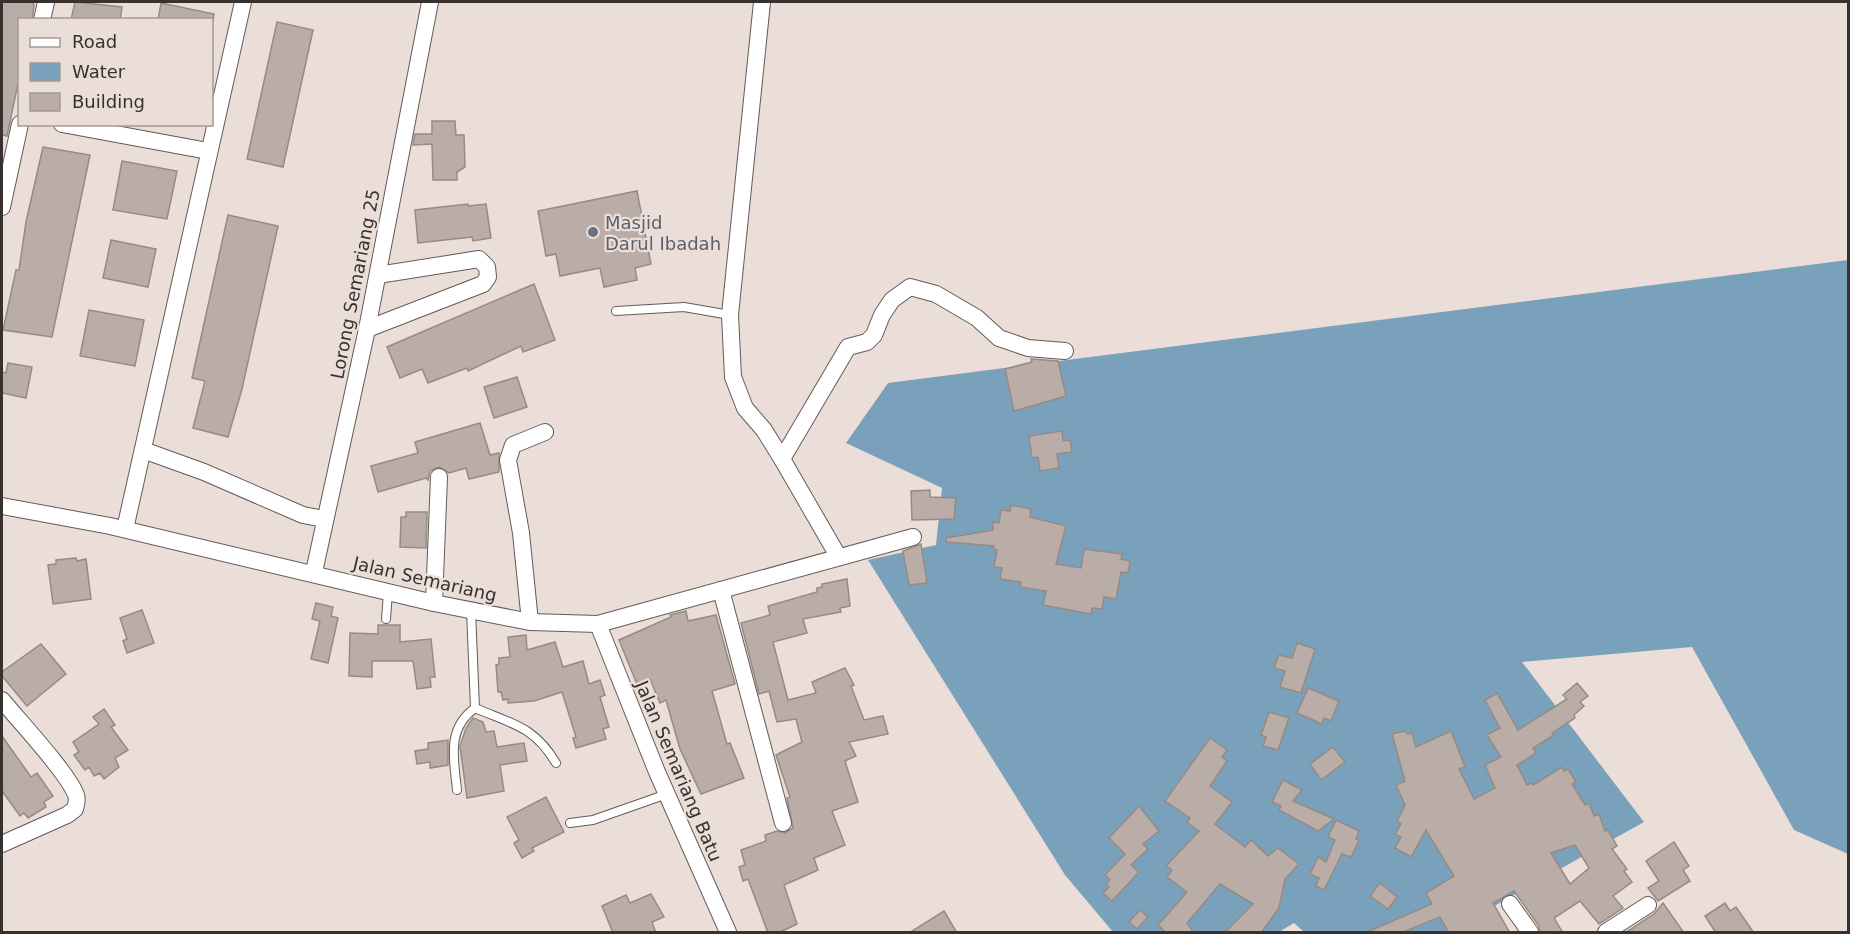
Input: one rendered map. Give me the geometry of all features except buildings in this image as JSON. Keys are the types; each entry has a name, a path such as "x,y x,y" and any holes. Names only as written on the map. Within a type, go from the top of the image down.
{"street":[{"path":"42,18 46,2"},
{"path":"124,529 243,2"},
{"name":"Lorong Semariang 25","path":"314,572 378,275 430,2"},
{"path":"762,2 730,315 733,377 745,408 764,430 838,556"},
{"path":"2,207 20,126"},
{"path":"72,126 208,152"},
{"path":"367,329 483,284 488,277 487,267 479,260 378,275"},
{"path":"782,459 848,347 867,342 874,335 882,315 892,300 910,287 936,294 977,318 999,338 1028,348 1065,351"},
{"path":"530,622 521,533 508,460 513,445 546,432"},
{"path":"143,450 204,472 303,515 324,519"},
{"path":"434,603 439,477"},
{"name":"Jalan Semariang","path":"2,506 124,529 314,572 434,603 530,622 598,624 838,556 914,537"},
{"path":"721,590 783,823"},
{"name":"Jalan Semariang Batu","path":"598,624 667,794 728,933"},
{"path":"2,700 65,778 77,800 75,809 67,814 2,844"},
{"path":"1510,904 1530,933"},
{"path":"1606,933 1648,905"}],"lane":[{"path":"616,311 684,307 730,315"},
{"path":"386,619 388,591"},
{"path":"457,790 452,741 454,733 475,708 471,610"},
{"path":"475,708 528,730 544,743 556,763"},
{"path":"570,823 593,820 667,794"}],"water":[{"path":"1848,260 1848,854 1794,830 1692,647 1522,662 1644,822 1448,932 1304,932 1294,923 1279,932 1113,932 1065,875 868,560 936,545 942,488 846,443 888,383"}],"place":[{"name":"Masjid Darul Ibadah","path":"593,232"}]}
